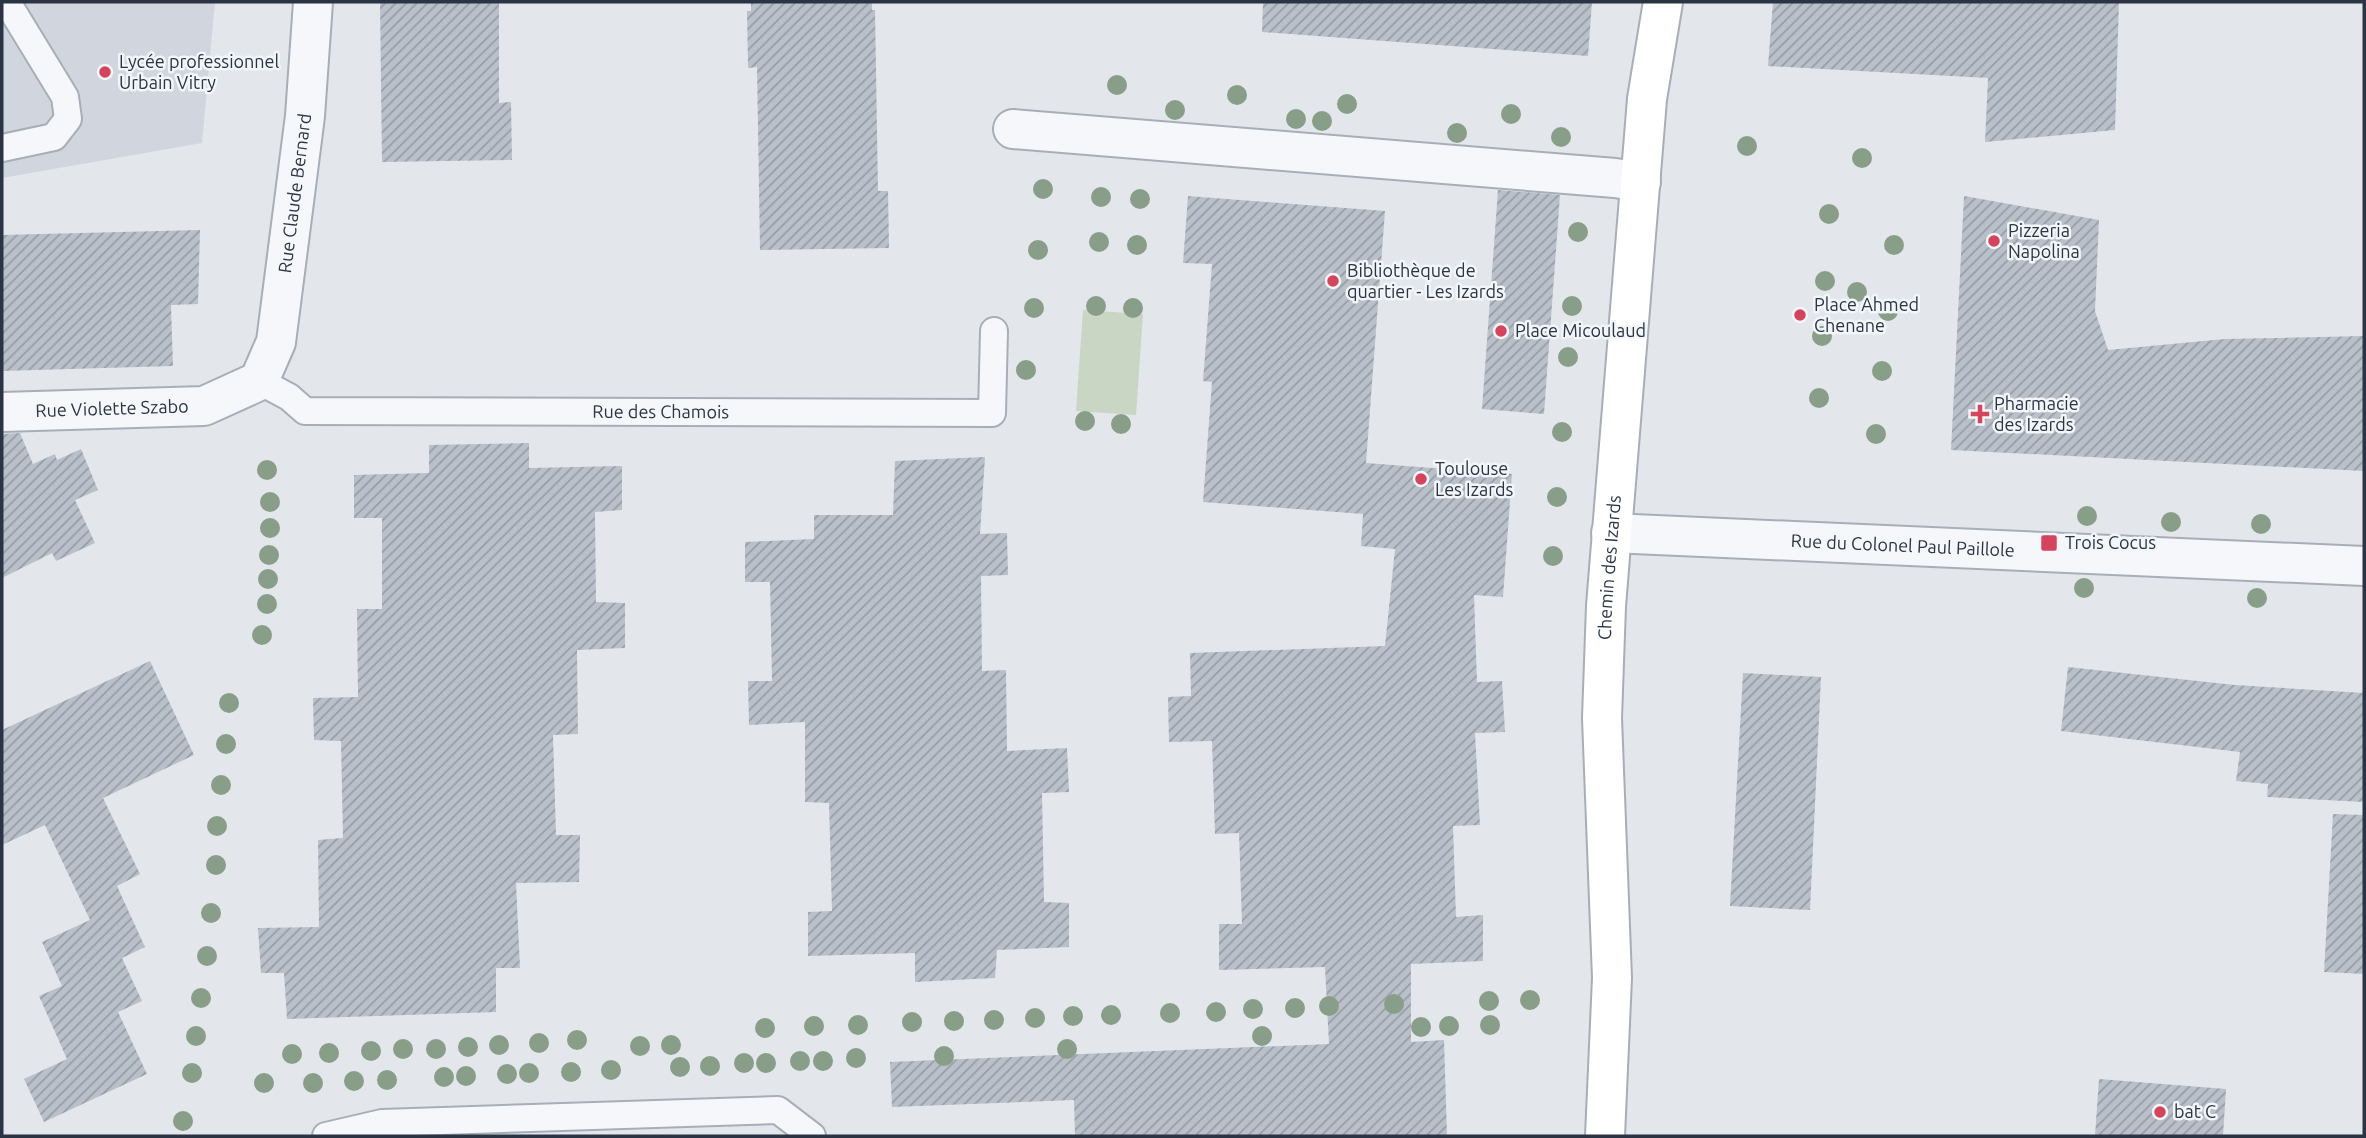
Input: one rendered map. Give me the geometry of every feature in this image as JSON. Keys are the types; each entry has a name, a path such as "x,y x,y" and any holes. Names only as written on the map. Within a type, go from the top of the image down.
{"street":[{"name":"Rue Claude Bernard","path":"260,381 276,342 305,116 313,2"},
{"name":"Chemin des Izards","path":"1605,1136 1612,978 1602,718 1611,533 1647,99 1663,2"},
{"path":"1013,129 1615,177 1641,182"},
{"name":"Rue Violette Szabo","path":"2,412 204,406 260,381"},
{"name":"Rue du Colonel Paul Paillole","path":"1611,533 2364,566"}],"lane":[{"path":"2,148 54,137 68,120 65,97 7,2"},
{"name":"Rue des Chamois","path":"260,381 289,397 305,411 992,413 994,331"},
{"path":"326,1136 382,1123 778,1110 812,1136"}],"shaded area":[{"name":"Lycée professionnel Urbain Vitry","path":"2,2 215,2 202,143 2,178"}],"green space":[{"path":"1083,310 1143,314 1136,415 1076,411"}],"building":[{"path":"380,2 499,2 499,103 511,102 512,160 382,162"},
{"path":"751,2 872,2 872,10 875,10 878,191 888,191 889,248 760,250 757,67 748,68 747,11 751,11"},
{"path":"1263,2 1592,2 1588,56 1262,32"},
{"path":"1773,2 2119,2 2115,130 1985,142 1988,78 1768,66"},
{"path":"1498,190 1560,195 1544,414 1482,409"},
{"path":"1188,196 1385,211 1366,463 1512,474 1503,597 1474,595 1477,682 1502,681 1505,732 1475,733 1480,825 1453,826 1456,917 1483,915 1483,961 1411,964 1411,1042 1444,1040 1447,1136 1075,1136 1074,1100 892,1107 890,1062 1329,1044 1325,967 1219,970 1219,924 1242,924 1239,833 1215,834 1212,741 1169,742 1168,697 1191,696 1190,653 1385,646 1395,549 1361,546 1363,514 1203,502 1212,382 1203,381 1212,264 1183,263"},
{"path":"1964,196 2099,220 2095,311 2108,350 2225,339 2364,336 2364,471 1951,450"},
{"path":"200,230 198,304 171,305 173,366 2,371 2,235"},
{"path":"20,433 33,464 55,454 57,460 81,449 98,490 75,500 95,543 56,561 52,553 2,578 2,434"},
{"path":"529,443 529,468 622,466 622,510 595,512 596,602 625,603 625,648 577,650 578,734 553,735 556,835 580,835 579,882 516,883 520,968 496,968 496,1012 287,1019 284,973 261,973 258,928 319,927 318,840 343,838 341,741 314,740 313,698 358,697 357,609 382,609 382,518 354,518 354,475 429,473 429,445"},
{"path":"985,457 980,534 1007,533 1008,575 981,576 982,671 1006,670 1007,751 1067,748 1069,792 1042,793 1044,902 1069,903 1069,947 997,950 995,978 915,982 915,953 808,956 808,912 832,911 829,803 805,802 805,722 749,725 748,681 772,681 770,582 745,582 745,542 814,539 814,515 893,515 895,461"},
{"path":"150,661 194,755 103,798 140,874 117,886 145,947 122,958 142,1001 118,1012 147,1074 44,1122 24,1079 67,1059 39,996 62,986 42,942 90,920 45,825 2,845 2,730"},
{"path":"2068,667 2235,685 2364,693 2364,802 2267,797 2268,784 2236,781 2240,752 2061,731"},
{"path":"1743,673 1821,677 1810,910 1730,906"},
{"path":"2333,814 2364,815 2364,974 2324,972"},
{"name":"bat C","path":"2099,1079 2226,1089 2223,1136 2095,1136"}],"place":[{"name":"Lycée professionnel Urbain Vitry","path":"105,72"},
{"name":"Pizzeria Napolina","path":"1994,241"},
{"name":"Bibliothèque de quartier - Les Izards","path":"1333,281"},
{"name":"Place Ahmed Chenane","path":"1800,315"},
{"name":"Place Micoulaud","path":"1501,331"},
{"name":"Pharmacie des Izards","path":"1980,414"},
{"name":"Toulouse Les Izards","path":"1421,479"},
{"name":"Trois Cocus","path":"2049,543"},
{"name":"bat C","path":"2160,1112"}]}
